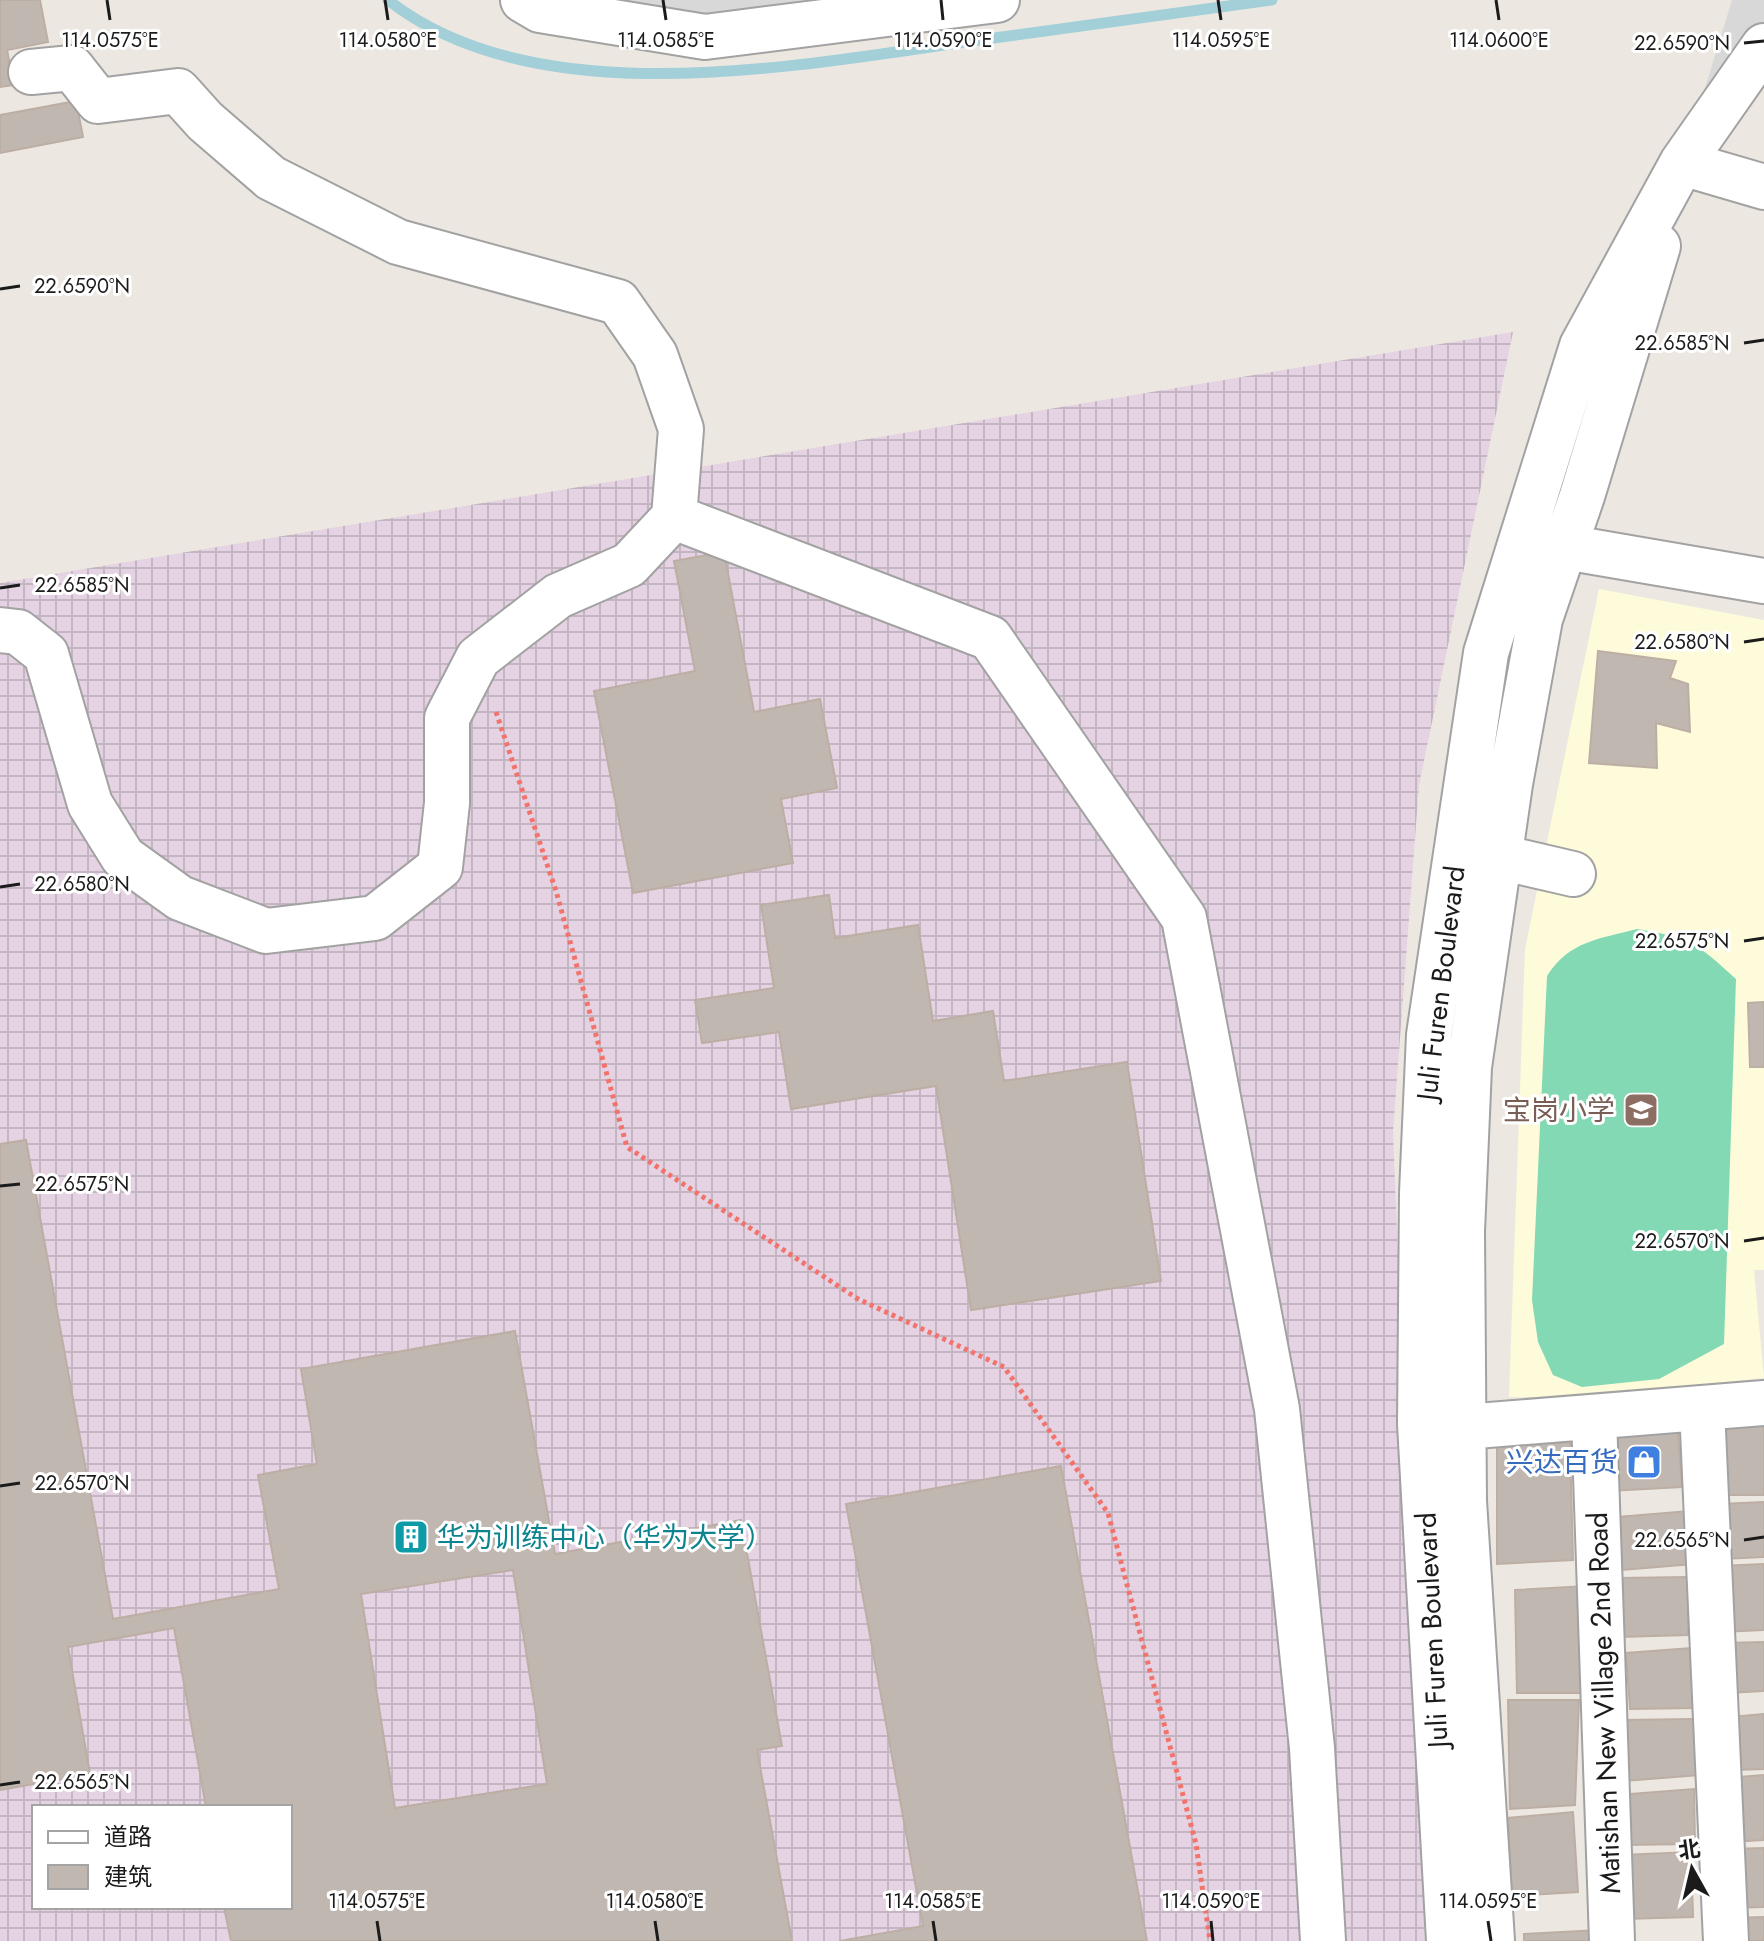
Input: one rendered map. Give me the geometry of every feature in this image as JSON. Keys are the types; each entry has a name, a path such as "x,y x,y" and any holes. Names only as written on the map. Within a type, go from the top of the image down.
{"street":[{"path":"523,0 540,10 705,37 997,0"},
{"name":"Juli Furen Boulevard","path":"1449,1941 1420,1424 1421,1209 1429,1035 1486,653 1582,346 1682,163 1764,46"},
{"path":"0,630 18,632 46,654 90,804 123,857 180,898 266,931 375,918 440,867 447,803 447,718 478,658 558,596 629,565 674,517 681,429 655,355 618,302 398,242 271,178 205,121 178,91 98,101 72,68 31,72"},
{"path":"1682,163 1764,187"},
{"name":"Juli Furen Boulevard","path":"1492,1941 1464,1501 1462,1231 1469,1067 1540,619 1565,547 1682,163"},
{"path":"674,517 990,638 1184,918 1277,1409 1312,1748 1323,1941"},
{"path":"1565,547 1764,581"},
{"path":"1457,854 1500,857 1573,874"},
{"path":"1464,1427 1764,1403"},
{"path":"1702,1408 1726,1941"},
{"name":"Matishan New Village 2nd Road","path":"1594,1417 1612,1941"}],"path":[{"path":"478,658 556,891 627,1147 858,1299 1004,1367 1108,1513 1196,1844 1210,1941"}],"shaded area":[{"path":"523,0 997,0 705,37"},
{"path":"1732,0 1764,0 1764,80 1682,163"},
{"path":"1513,332 1419,785 1393,1131 1425,1941 0,1941 0,583"},
{"name":"宝岗小学","path":"1599,589 1764,620 1764,1270 1754,1270 1764,1378 1568,1398 1509,1397 1525,949"}],"green space":[{"path":"1637,929 1692,944 1736,979 1724,1344 1659,1379 1582,1387 1553,1375 1538,1342 1532,1300 1547,976 1575,948"}],"building":[{"path":"0,0 40,0 48,42 7,50 14,85 0,87"},
{"path":"76,101 83,137 0,153 0,115"},
{"path":"724,552 754,712 820,699 837,788 781,799 793,863 633,893 594,691 695,671 674,561"},
{"path":"1598,651 1676,661 1670,678 1688,684 1690,732 1656,723 1657,768 1589,763"},
{"path":"829,895 835,938 918,925 933,1021 993,1011 1004,1081 1127,1062 1161,1281 971,1310 936,1086 791,1109 779,1032 702,1043 695,1000 774,988 761,905"},
{"path":"1764,1002 1764,1067 1750,1067 1748,1003"},
{"name":"华为训练中心（华为大学）","path":"26,1140 113,1619 279,1589 258,1475 317,1464 301,1369 515,1331 555,1554 741,1520 782,1746 757,1750 792,1941 231,1941 224,1909 292,1909 292,1805 206,1805 174,1628 68,1647 90,1774 0,1790 0,1144","holes":["513,1570 547,1784 395,1808 361,1594"]},
{"path":"1764,1421 1764,1495 1716,1495 1713,1423"},
{"name":"兴达百货","path":"1678,1432 1682,1487 1609,1491 1608,1437"},
{"path":"1570,1442 1573,1560 1497,1564 1497,1446"},
{"name":"华为训练中心（华为大学）","path":"1061,1466 1147,1941 840,1941 923,1926 846,1504"},
{"path":"1764,1502 1764,1557 1722,1559 1720,1504"},
{"path":"1689,1511 1693,1564 1622,1570 1618,1517"},
{"path":"1764,1564 1764,1630 1722,1632 1720,1566"},
{"path":"1688,1577 1688,1635 1620,1637 1618,1578"},
{"path":"1587,1586 1582,1693 1517,1693 1515,1590"},
{"path":"1764,1642 1764,1691 1728,1693 1726,1643"},
{"path":"1691,1648 1695,1708 1630,1709 1626,1653"},
{"path":"1508,1700 1579,1700 1575,1805 1510,1809"},
{"path":"1764,1714 1764,1769 1734,1770 1731,1717"},
{"path":"1694,1719 1699,1775 1625,1781 1623,1720"},
{"path":"1764,1775 1764,1840 1731,1842 1727,1778"},
{"path":"1694,1789 1695,1844 1623,1845 1618,1795"},
{"path":"1573,1812 1578,1892 1512,1896 1508,1818"},
{"path":"1764,1848 1764,1907 1732,1908 1730,1849"},
{"path":"1691,1852 1693,1917 1624,1919 1622,1855"},
{"path":"1764,1917 1764,1941 1732,1941 1732,1918"},
{"path":"1599,1930 1600,1941 1524,1941 1524,1934"}],"waterway":[{"path":"388,0 448,36 516,59 590,71 668,74 823,62 1272,0"}],"place":[{"name":"宝岗小学","path":"1641,1110"},
{"name":"兴达百货","path":"1644,1462"},
{"name":"华为训练中心（华为大学）","path":"411,1537"}]}
